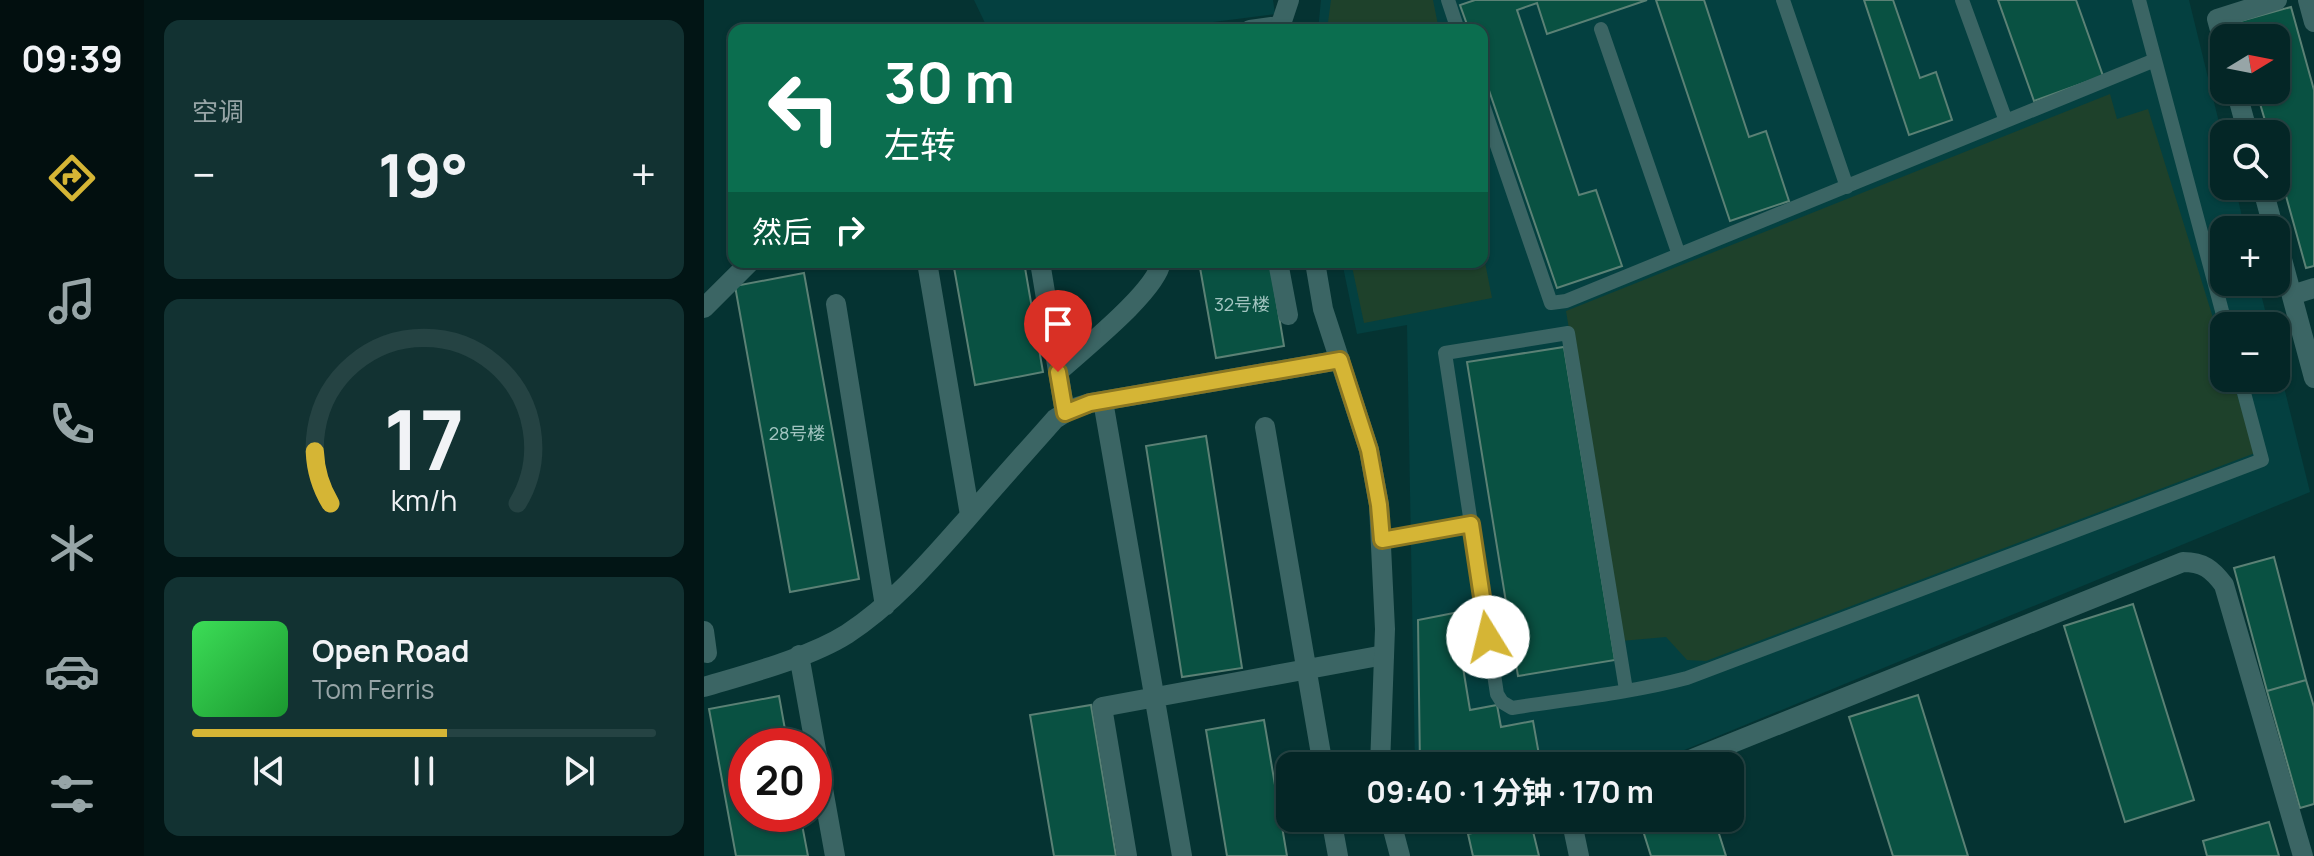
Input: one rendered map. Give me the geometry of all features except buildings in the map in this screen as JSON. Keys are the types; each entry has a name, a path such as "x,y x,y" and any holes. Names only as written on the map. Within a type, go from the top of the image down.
{"street":[{"path":"1280,24 1289,0"},
{"path":"2214,9 2277,0"},
{"path":"2308,0 2314,22"},
{"path":"704,308 744,268"},
{"path":"928,268 970,515"},
{"path":"1041,268 1065,413"},
{"path":"1058,372 1136,300 1160,273 1160,268"},
{"path":"1279,268 1288,315"},
{"path":"1316,268 1323,309 1369,450 1379,505 1384,655 1381,752"},
{"path":"2290,288 2314,378"},
{"path":"2292,295 2314,288"},
{"path":"836,304 885,606"},
{"path":"704,687 751,674 844,636 885,606 914,580 1055,419 1071,409 1340,360"},
{"path":"1103,401 1182,856"},
{"path":"1265,427 1321,752"},
{"path":"1710,752 2183,562 2199,562 2212,570 2224,585 2303,856"},
{"path":"704,631 707,653"},
{"path":"799,655 835,856"},
{"path":"1127,856 1102,707 1384,655"},
{"path":"1334,832 1338,856"},
{"path":"1394,832 1400,856"},
{"path":"1574,832 1579,856"}],"lane":[{"path":"1448,0 1456,24"},
{"path":"1783,0 1847,187"},
{"path":"1962,0 2006,121"},
{"path":"2139,0 2222,312"},
{"path":"1601,29 1679,255"},
{"path":"1488,119 1551,303 1566,301 2155,60"},
{"path":"1626,690 1568,333 1445,353 1497,694 1502,702 1512,708 1626,690 1687,678 2262,460 2244,392"},
{"path":"1382,540 1471,524"}],"shaded area":[{"path":"974,0 1273,0 1275,14 1198,24 985,23"},
{"path":"1321,0 2189,0 2210,86 2210,104 2214,104 2218,120 2210,120 2210,200 2238,200 2242,216 2210,216 2210,296 2262,296 2266,312 2210,312 2210,392 2285,392 2310,492 1680,752 1415,752 1407,325 1357,334 1343,268 1488,268 1488,24 1319,24"}],"green space":[{"path":"1331,0 1433,0 1438,24 1328,24"},
{"path":"2110,94 2117,119 2148,109 2211,312 2210,392 2236,392 2255,453 1706,661 1687,660 1666,637 1621,641 1566,311"},
{"path":"1352,268 1486,268 1492,298 1364,323"}],"route":[{"path":"1058,372 1065,413 1090,403 1340,360 1369,450 1382,540 1471,524 1488,637"}]}
